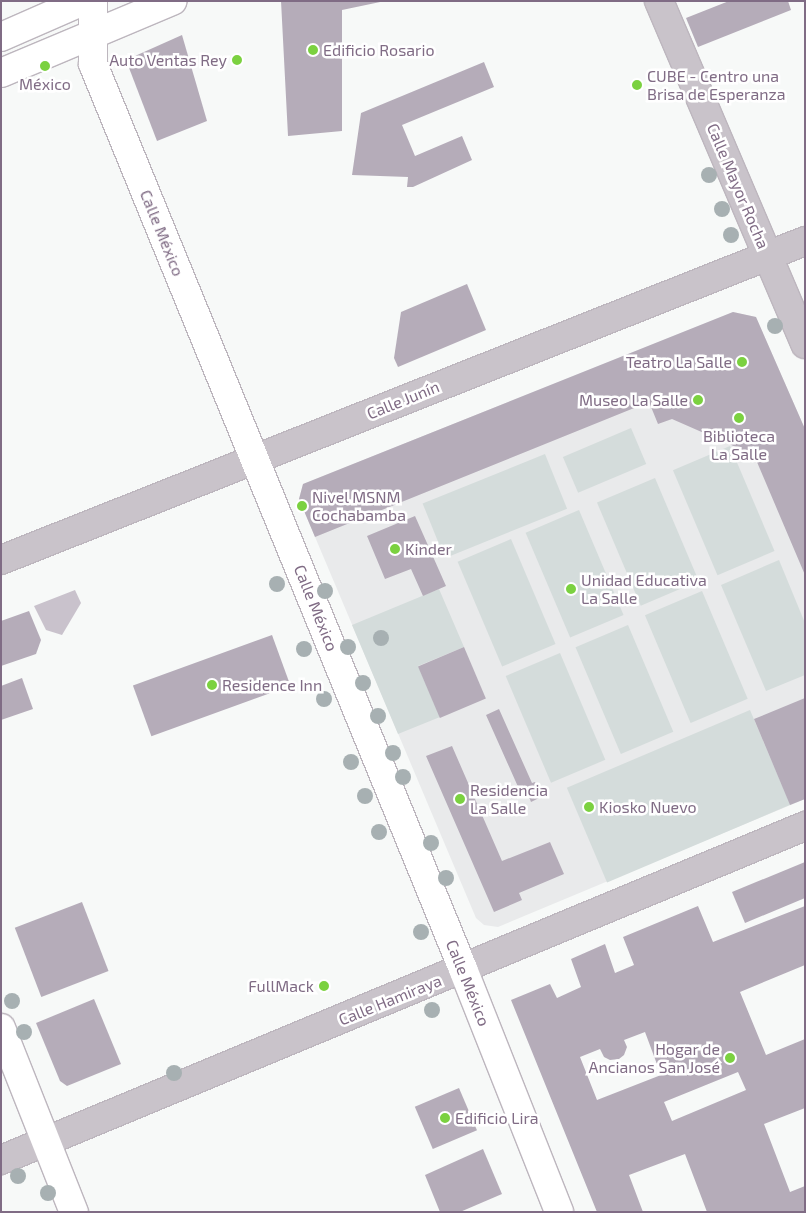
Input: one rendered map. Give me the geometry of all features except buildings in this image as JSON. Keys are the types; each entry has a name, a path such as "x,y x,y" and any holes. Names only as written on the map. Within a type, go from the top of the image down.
{"main road":[{"path":"1,37 83,1"},
{"name":"Calle México","path":"93,1 93,64 463,969 560,1212"},
{"path":"1,73 172,1"},
{"path":"1,1028 74,1212"}],"street":[{"name":"Calle Mayor Rocha","path":"659,1 805,344"},
{"name":"Calle Junín","path":"1,560 805,240"},
{"name":"Calle Hamiraya","path":"1,1160 805,826"}],"shaded area":[{"name":"Unidad Educativa La Salle","path":"733,312 756,317 805,429 805,799 498,927 484,925 476,918 299,499 303,484"},
{"path":"631,428 646,464 578,493 563,457"},
{"path":"730,446 775,551 717,575 673,470"},
{"path":"545,454 567,509 445,558 423,503"},
{"path":"655,478 699,581 641,606 597,503"},
{"path":"579,510 624,615 570,638 526,533"},
{"path":"511,539 556,644 502,667 458,562"},
{"path":"779,560 805,623 805,675 766,691 721,585"},
{"path":"439,589 464,647 418,666 440,717 398,734 352,625"},
{"path":"75,590 81,603 62,635 46,630 34,606"},
{"path":"702,591 748,699 691,723 645,615"},
{"path":"628,625 673,732 621,754 576,647"},
{"path":"560,653 605,760 551,783 506,676"},
{"path":"750,710 790,805 607,883 567,788"}],"place":[{"name":"Edificio Rosario","path":"313,50"},
{"name":"Auto Ventas Rey","path":"237,60"},
{"name":"México","path":"45,66"},
{"name":"CUBE - Centro una Brisa de Esperanza","path":"637,85"},
{"name":"Teatro La Salle","path":"742,362"},
{"name":"Museo La Salle","path":"698,400"},
{"name":"Biblioteca La Salle","path":"739,418"},
{"name":"Nivel MSNM Cochabamba","path":"302,506"},
{"name":"Kinder","path":"395,549"},
{"name":"Unidad Educativa La Salle","path":"571,589"},
{"name":"Residence Inn","path":"212,685"},
{"name":"Residencia La Salle","path":"460,799"},
{"name":"Kiosko Nuevo","path":"589,807"},
{"name":"FullMack","path":"324,986"},
{"name":"Hogar de Ancianos San José","path":"730,1058"},
{"name":"Edificio Lira","path":"445,1118"}]}
